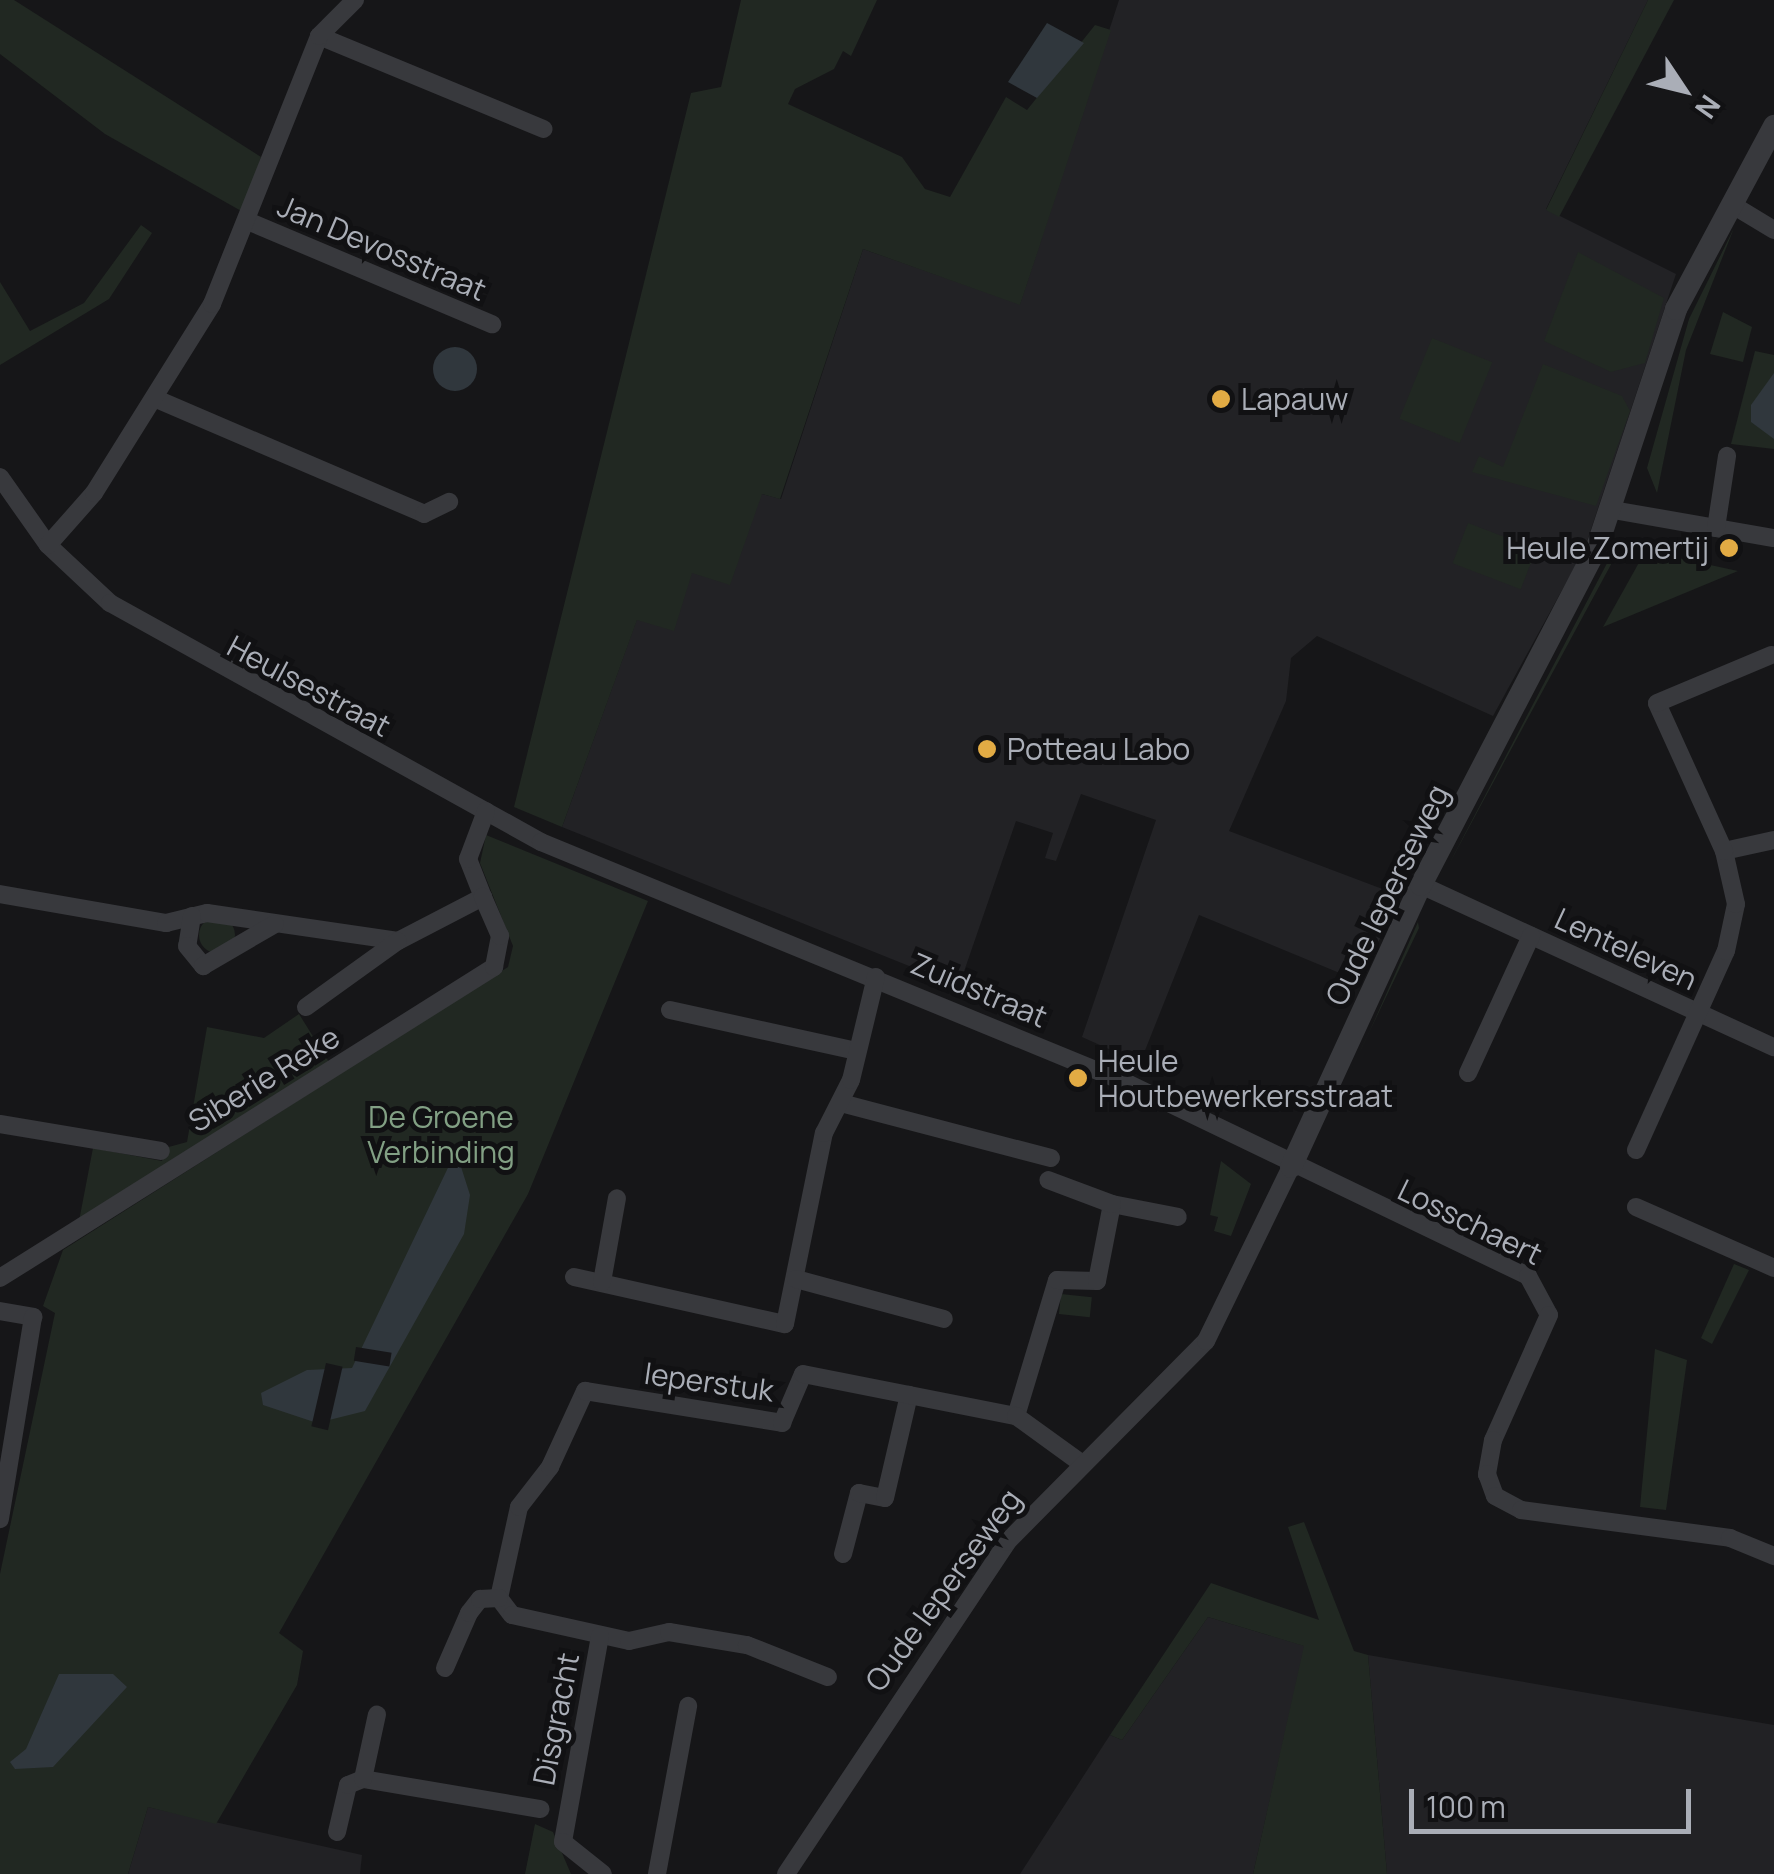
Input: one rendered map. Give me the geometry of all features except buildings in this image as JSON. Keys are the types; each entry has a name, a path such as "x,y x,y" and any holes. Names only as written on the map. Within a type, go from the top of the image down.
{"street":[{"path":"48,544 76,518 154,398 250,222 319,36 354,0"},
{"path":"319,36 543,130"},
{"name":"Oude Ieperseweg","path":"786,1874 997,1556 1082,1462 1206,1341 1421,885 1613,510 1676,309 1774,126"},
{"path":"1731,204 1774,230"},
{"name":"Jan Devosstraat","path":"250,222 492,324"},
{"path":"154,398 424,514 449,502"},
{"path":"1716,528 1727,456"},
{"name":"Heulsestraat","path":"0,477 48,544 170,642 486,812 638,881"},
{"path":"1613,510 1774,538"},
{"name":"Lenteleven","path":"1636,1150 1733,926 1724,851 1658,703 1772,656"},
{"name":"Siberie Reke","path":"0,1278 494,967 500,936 468,860 486,812"},
{"path":"1724,851 1774,840"},
{"name":"Zuidstraat","path":"638,881 876,976 1203,1117 1291,1167"},
{"name":"Lenteleven","path":"1421,885 1774,1047"},
{"path":"0,894 166,923 192,916 398,941"},
{"path":"306,1007 398,941 483,897"},
{"path":"192,916 187,946 203,966 276,924"},
{"name":"Lenteleven","path":"1468,1072 1531,936"},
{"path":"574,1277 785,1324 824,1133 841,1102 876,976"},
{"path":"670,1010 856,1051"},
{"path":"841,1102 1051,1158"},
{"path":"0,1124 162,1151"},
{"name":"Losschaert","path":"1291,1167 1542,1289 1549,1315 1489,1459 1495,1496 1521,1510 1730,1538 1774,1556"},
{"path":"1048,1180 1112,1204 1178,1217"},
{"path":"602,1282 617,1198"},
{"path":"1016,1416 1057,1280 1097,1281 1112,1204"},
{"path":"1636,1207 1772,1263"},
{"path":"796,1279 944,1319"},
{"path":"0,1310 34,1317 0,1519"},
{"name":"Ieperstuk","path":"499,1598 531,1492 585,1391 782,1423 803,1374 1016,1416 1082,1462"},
{"path":"843,1554 859,1493 885,1498 909,1394"},
{"path":"445,1668 469,1613 480,1599 499,1598"},
{"name":"Disgracht","path":"499,1598 512,1616 600,1636 669,1632 747,1645 828,1677"},
{"name":"Disgracht","path":"600,1636 552,1812 581,1869 604,1874"},
{"path":"657,1874 688,1706"},
{"path":"337,1832 348,1785 363,1779 378,1714"},
{"name":"Disgracht","path":"363,1779 552,1812"}],"shaded area":[{"path":"1119,0 1648,0 1546,209 1676,274 1584,550 1493,716 1317,636 1291,658 1286,701 1229,831 1401,896 1359,981 1199,915 1140,1063 1082,1037 1156,820 1081,794 1056,861 1045,858 1053,833 1016,821 959,986 562,827 637,619 762,494 781,499 863,249 1020,304"},
{"path":"1047,23 1084,43 1037,98 1008,82"},
{"path":"455,347 471,353 477,369 471,385 455,391 439,385 433,369 439,353"},
{"path":"1774,373 1774,439 1751,422 1751,405"},
{"path":"456,1151 470,1195 464,1234 365,1411 317,1423 263,1405 261,1393 307,1370 352,1368"},
{"path":"1208,1617 1305,1646 1253,1874 1020,1874 1110,1735 1122,1740"},
{"path":"1368,1655 1774,1725 1774,1874 1387,1874"},
{"path":"59,1674 113,1674 127,1687 53,1767 15,1769 10,1762 26,1749"},
{"path":"148,1807 362,1855 360,1874 128,1874"}],"green space":[{"path":"0,0 14,0 261,157 243,212 105,134 0,54"},
{"path":"741,0 877,0 851,56 843,51 834,69 795,89 788,104 902,157 925,189 950,197 1006,97 1027,110 1095,25 1111,30 1020,305 863,249 780,499 762,494 730,585 692,573 674,631 637,620 562,827 514,807 691,93 721,87"},
{"path":"1648,0 1674,0 1559,217 1546,210"},
{"path":"141,225 152,233 109,299 0,365 0,282 30,331 84,303"},
{"path":"1734,228 1686,350 1657,493 1647,468 1689,319"},
{"path":"1578,252 1664,298 1645,363 1611,372 1544,341"},
{"path":"1723,312 1752,327 1743,362 1710,354"},
{"path":"1432,338 1492,362 1460,443 1399,419"},
{"path":"1755,351 1774,355 1774,449 1731,444"},
{"path":"1543,364 1622,396 1630,411 1596,506 1472,472 1479,456 1503,467"},
{"path":"1468,523 1536,549 1521,589 1453,563"},
{"path":"1625,541 1621,546 1447,868 1615,548"},
{"path":"1664,555 1738,571 1603,627 1641,559"},
{"name":"De Groene Verbinding","path":"486,835 648,901 528,1194 279,1633 303,1651 297,1685 216,1824 148,1807 128,1874 0,1874 0,1574 55,1313 43,1306 63,1250 508,967 513,946 480,863"},
{"path":"217,917 230,922 235,935 230,948 217,953 204,948 199,935 204,922"},
{"path":"1418,922 1419,928 1345,1083 1372,1026"},
{"path":"299,1014 329,1062 79,1221 93,1148 162,1161 165,1148 187,1142 207,1027 264,1038"},
{"path":"1221,1161 1251,1184 1231,1236 1214,1231 1218,1217 1210,1215"},
{"path":"1734,1264 1749,1270 1712,1344 1701,1338"},
{"path":"1061,1294 1092,1297 1090,1317 1059,1314"},
{"path":"1655,1349 1687,1360 1666,1510 1640,1507"},
{"path":"1304,1522 1354,1651 1368,1655 1387,1874 1253,1874 1304,1646 1208,1617 1122,1740 1110,1735 1211,1583 1319,1620 1288,1527"},
{"path":"535,1824 553,1832 571,1874 525,1874"}],"pier":[{"path":"356,1347 392,1353 389,1366 354,1361"},
{"path":"326,1363 343,1367 328,1430 311,1426"}],"place":[{"name":"Lapauw","path":"1221,399"},
{"name":"Heule Zomertij","path":"1729,548"},
{"name":"Potteau Labo","path":"987,749"},
{"name":"Heule Houtbewerkersstraat","path":"1078,1078"}]}
